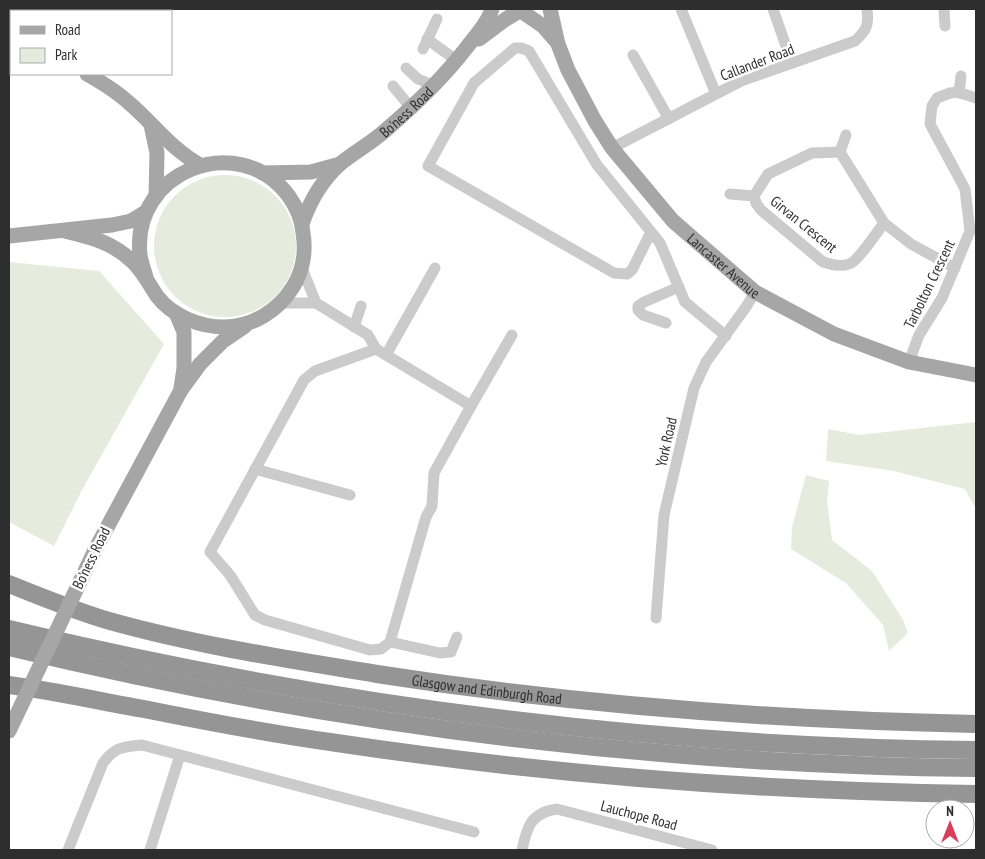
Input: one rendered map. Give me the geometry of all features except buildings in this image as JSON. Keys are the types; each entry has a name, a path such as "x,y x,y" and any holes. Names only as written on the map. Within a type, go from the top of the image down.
{"highway":[{"name":"Glasgow and Edinburgh Road","path":"9,584 72,609 149,631 271,656 412,679 581,700 689,710 820,719 976,724"},
{"path":"9,629 107,652 230,677 497,718 619,731 764,742 976,750"},
{"path":"9,648 110,671 228,694 362,717 518,738 695,756 830,764 976,768"},
{"path":"9,685 270,733 499,765 751,787 976,794"}],"main road":[{"name":"Bo'ness Road","path":"302,224 317,192 340,164 376,139 411,108 460,55 483,26 492,9"},
{"name":"Lancaster Avenue","path":"550,9 558,44 568,70 595,121 612,148 673,221 755,292 834,334 909,362 976,375"},
{"name":"Bo'ness Road","path":"460,55 506,18 521,11"},
{"name":"Lancaster Avenue","path":"521,11 543,26 558,44"},
{"path":"88,75 129,102 187,158 200,165"},
{"path":"151,124 157,153 156,196"},
{"path":"65,231 102,241 132,262 146,277 158,297 176,313 199,324 224,327 249,323 266,315 281,303 294,287 302,268 305,246 302,224 294,203 281,186 263,173 243,165 222,162 200,165 176,177 156,196 146,212 140,233 140,256 146,277"},
{"name":"Bo'ness Road","path":"263,173 311,172 340,164"},
{"path":"9,236 65,231 131,221 146,212"},
{"name":"Bo'ness Road","path":"176,313 184,332 184,368 181,390"},
{"name":"Bo'ness Road","path":"9,730 96,548 181,390 200,364 217,347 249,323"}],"street":[{"path":"681,9 716,94"},
{"path":"773,9 792,64"},
{"name":"Callander Road","path":"612,148 741,80 855,41 869,22 867,9"},
{"path":"944,9 945,26"},
{"path":"437,19 425,44 460,55"},
{"path":"651,232 632,270 627,274 614,274 428,166 474,83 515,48 529,51 597,166 651,232 660,243 685,302 726,336"},
{"path":"633,55 669,119"},
{"path":"406,68 418,79 433,85"},
{"path":"961,76 959,93 976,98"},
{"path":"393,86 411,108"},
{"name":"Tarbolton Crescent","path":"909,362 920,335 942,298 973,232 971,188 930,124 932,106 937,98 950,93 959,93"},
{"path":"846,135 840,152 884,224 911,244 955,268"},
{"name":"Girvan Crescent","path":"840,152 812,153 768,174 754,196 756,203 761,210 823,262 831,265 853,262 884,224"},
{"name":"Girvan Crescent","path":"730,194 754,196"},
{"path":"302,268 316,303"},
{"path":"435,268 381,352 315,371 304,380 210,552 230,575 255,615 265,620 370,650 381,649 390,642 426,517 432,506 434,473 470,406 512,335"},
{"path":"666,323 643,315 638,310 638,306 679,287"},
{"name":"York Road","path":"656,618 664,515 694,388 706,362 755,292"},
{"path":"281,303 316,303 368,335 381,352 470,406"},
{"path":"354,327 362,306"},
{"path":"255,469 350,495"},
{"path":"390,642 440,653 451,652 457,637"},
{"path":"68,850 103,763 111,753 122,747 142,745 474,832"},
{"path":"150,850 180,755"},
{"name":"Lauchope Road","path":"522,850 531,821 543,811 557,808 712,850"}],"green space":[{"path":"225,175 252,181 264,187 275,196 284,207 290,219 296,246 290,273 284,285 275,296 264,305 252,311 225,317 198,311 186,305 175,296 166,285 160,273 154,246 160,219 166,207 175,196 186,187 198,181"},
{"path":"9,262 99,271 164,344 82,490 54,546 9,522"},
{"path":"976,422 976,509 965,489 894,471 826,461 828,429 859,435"},
{"path":"806,475 829,481 827,501 832,540 872,571 903,620 908,633 889,651 883,625 846,583 791,549 792,527"}]}
